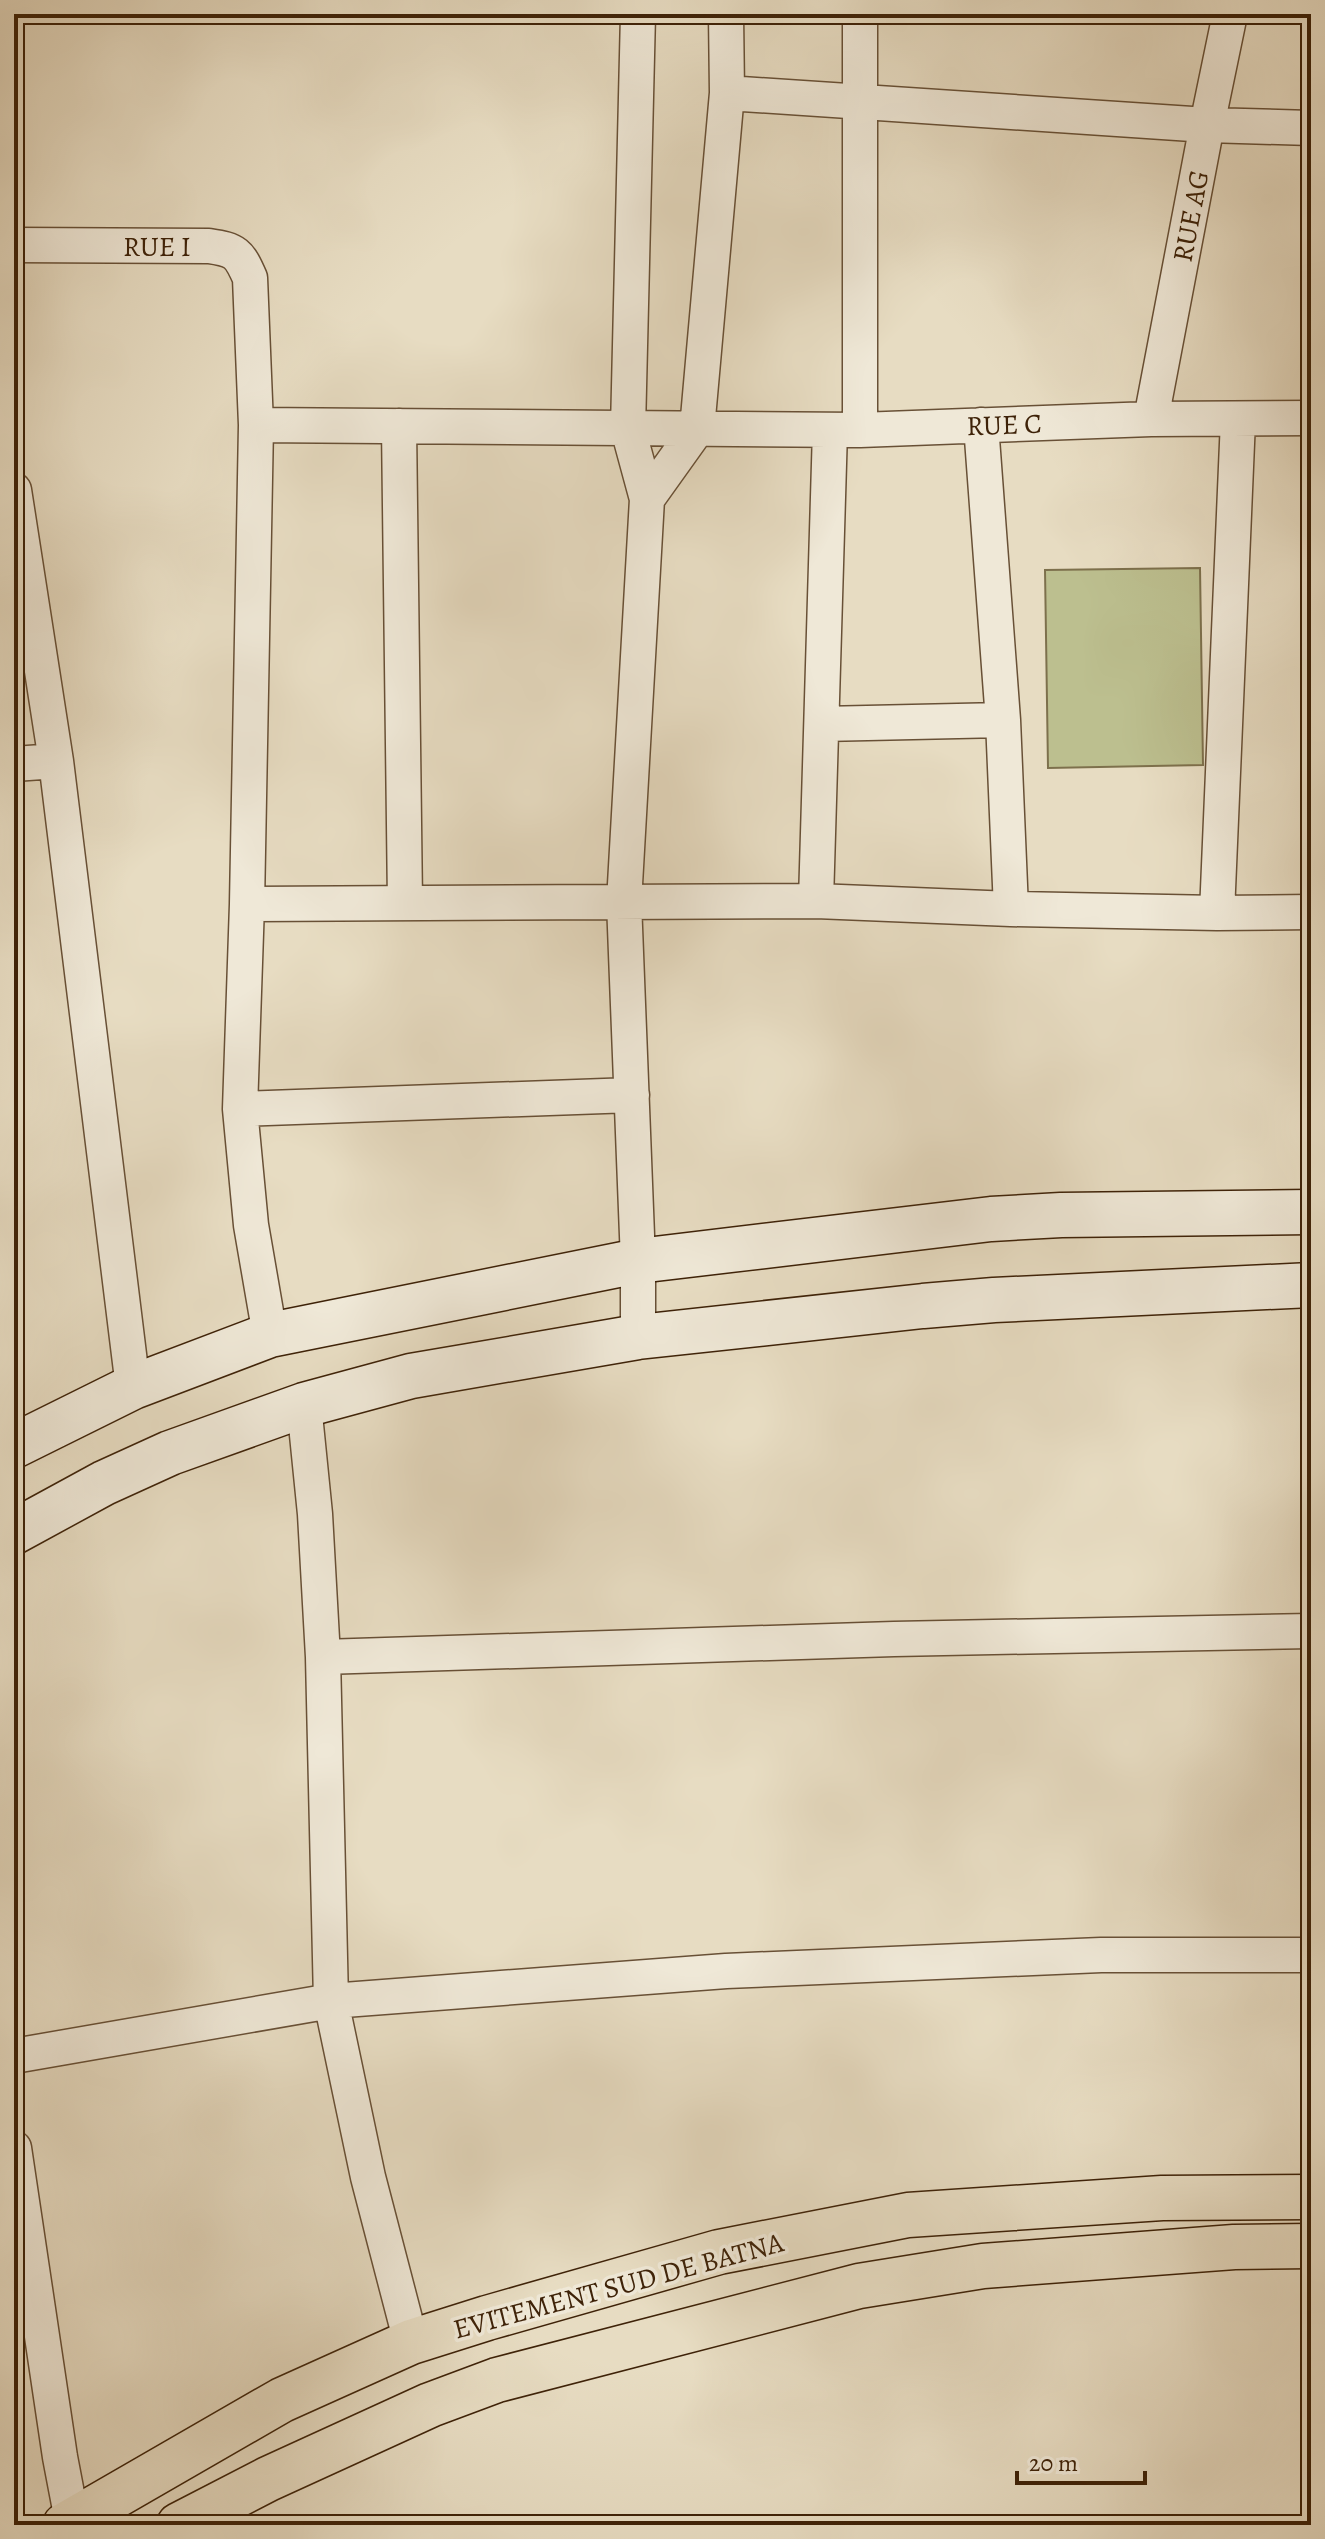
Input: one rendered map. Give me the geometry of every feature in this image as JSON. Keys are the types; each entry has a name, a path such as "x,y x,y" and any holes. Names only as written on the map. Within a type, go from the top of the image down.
{"highway":[{"name":"EVITEMENT SUD DE BATNA","path":"68,2523 282,2400 411,2342 719,2252 908,2215 1162,2198 1311,2197"},
{"path":"179,2525 430,2405 497,2380 859,2286 983,2266 1234,2247 1311,2246"}],"main road":[{"path":"14,1446 133,1387 270,1335 638,1261 991,1219 1061,1215 1311,1212"},
{"path":"14,1532 104,1483 170,1453 304,1405 411,1376 638,1337 994,1300 1311,1285"}],"street":[{"path":"638,14 628,429 647,499 624,902 638,1261 638,1337"},
{"path":"647,499 697,429 727,93 726,14"},
{"path":"816,901 822,724 845,430 860,14"},
{"name":"RUE AG","path":"1151,419 1230,14"},
{"path":"727,93 1207,125 1311,128"},
{"name":"RUE I","path":"14,245 209,246 232,250 242,260 250,278 256,425"},
{"name":"RUE C","path":"256,425 845,430 1151,419 1311,418"},
{"path":"1217,913 1238,420"},
{"path":"256,425 240,1109 251,1225 270,1335"},
{"path":"981,425 1003,720 1011,909"},
{"path":"399,426 405,903"},
{"path":"14,490 56,761 133,1387"},
{"path":"822,724 1003,720"},
{"path":"14,764 56,761"},
{"path":"247,904 816,901 1011,909 1311,912"},
{"path":"240,1109 632,1095"},
{"path":"304,1405 315,1514 323,1657 331,2001 368,2177 411,2342"},
{"path":"323,1657 894,1639 1311,1631"},
{"path":"14,2056 331,2001 726,1971 1101,1955 1311,1955"},
{"path":"14,2148 68,2523"}],"green space":[{"path":"1200,568 1203,765 1048,768 1045,570"}]}
